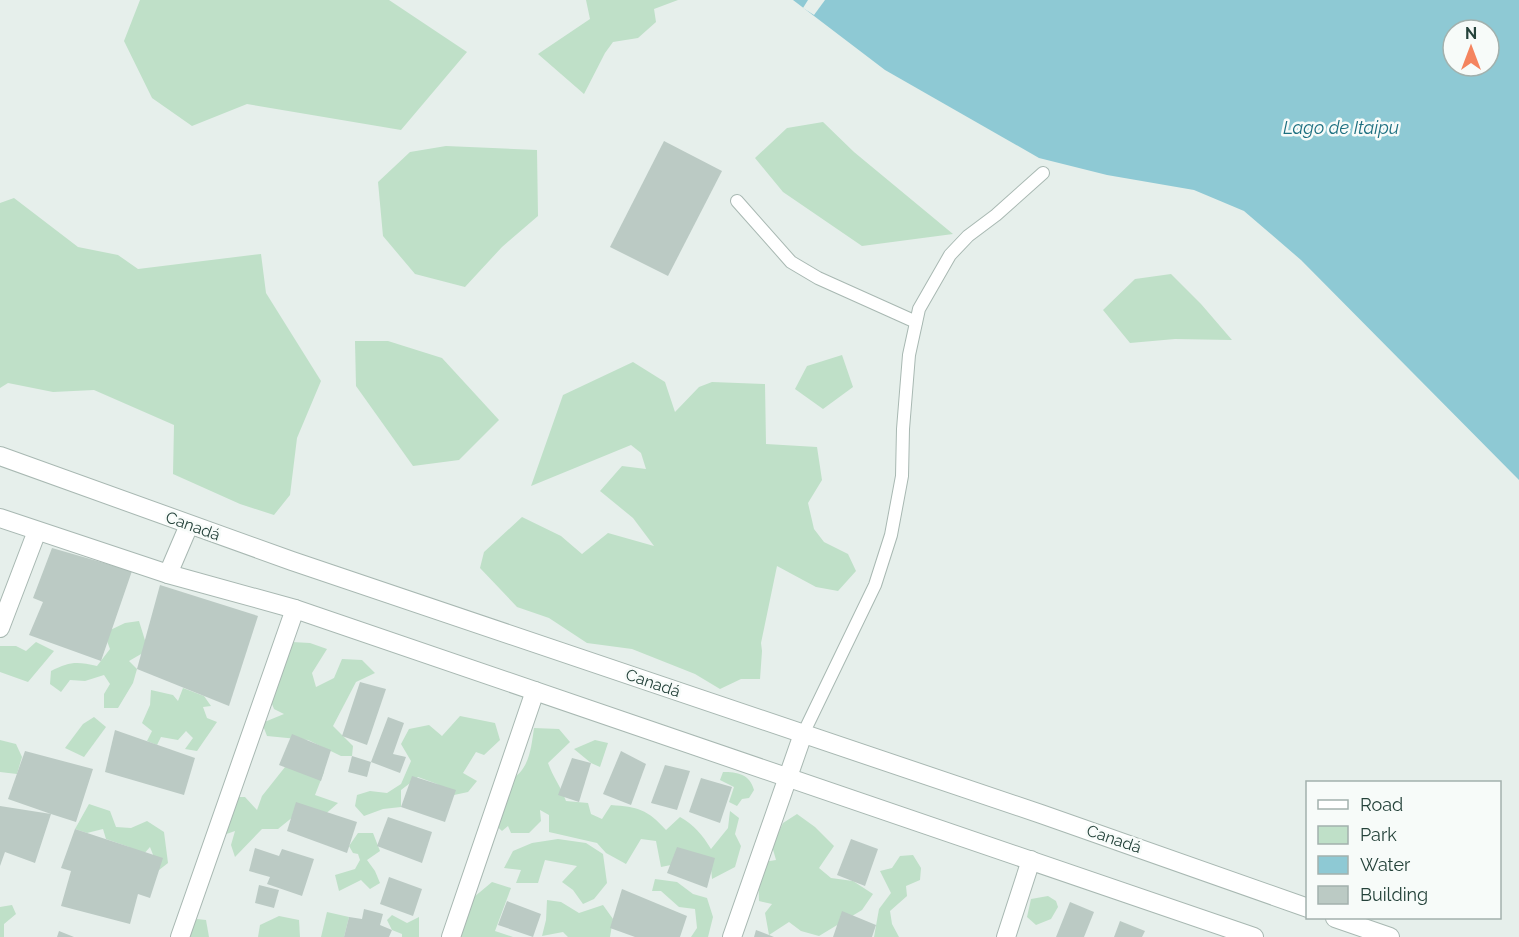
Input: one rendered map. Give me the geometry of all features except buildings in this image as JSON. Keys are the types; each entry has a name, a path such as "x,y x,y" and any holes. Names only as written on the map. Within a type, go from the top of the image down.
{"street":[{"name":"Canadá","path":"0,456 315,569 1041,814 1306,907"},
{"path":"0,518 168,574 295,609 789,776 1254,937"},
{"path":"168,574 189,525"},
{"path":"0,627 37,531"},
{"path":"180,937 295,609"},
{"path":"451,937 536,691"},
{"path":"732,937 803,734"},
{"path":"1006,937 1031,860"},
{"path":"1338,919 1390,937"}],"lane":[{"path":"803,734 875,585 891,535 902,476 909,355 919,309 951,255 968,236 1003,209 1043,173"},
{"path":"737,201 791,262 819,278 916,322"}],"green space":[{"path":"140,0 389,0 467,52 401,130 247,104 192,126 152,98 124,41"},
{"path":"586,0 678,0 654,9 656,22 638,38 613,42 584,94 538,54 590,19"},
{"path":"823,122 854,152 953,234 862,246 783,192 755,158 787,128"},
{"path":"446,146 537,150 538,216 502,247 465,287 415,274 383,236 378,182 410,152"},
{"path":"14,198 78,247 118,255 138,269 261,254 266,293 321,381 297,438 290,495 274,515 240,504 173,474 174,425 94,390 53,392 8,383 0,388 0,203"},
{"path":"1171,274 1232,340 1175,339 1130,343 1103,310 1135,279"},
{"path":"355,341 388,341 442,358 499,420 459,460 413,466 356,386"},
{"path":"842,355 853,387 823,409 795,389 807,366"},
{"path":"633,362 665,382 675,412 699,387 712,382 765,384 766,444 817,447 822,480 808,503 814,529 824,542 848,554 856,571 838,591 816,587 777,566 761,643 760,679 741,679 720,689 695,674 632,649 587,643 549,618 517,607 480,568 484,552 522,517 561,536 582,554 608,533 654,546 633,518 600,491 622,466 646,469 641,453 631,445 531,486 563,395"},
{"path":"139,621 148,650 129,661 137,669 133,683 118,708 104,708 104,694 110,684 104,675 85,681 70,680 61,692 50,684 51,671 63,666 83,663 97,666 110,649 104,633 125,623"},
{"path":"36,642 54,651 28,682 0,672 0,646 16,646 26,651"},
{"path":"292,642 310,643 327,649 312,673 316,687 334,678 342,659 362,660 375,673 356,682 333,726 353,746 352,756 341,756 308,740 267,736 262,723 284,714 274,709 268,694"},
{"path":"183,688 204,696 211,706 203,707 207,718 217,722 197,751 185,749 193,738 186,731 178,740 161,737 157,745 147,741 152,731 142,723 150,705 151,690 173,695 178,701"},
{"path":"460,716 495,723 500,740 484,755 476,752 463,773 477,781 468,792 454,795 437,784 418,777 401,790 401,807 383,809 364,816 355,806 357,795 370,791 387,793 401,784 411,761 401,744 409,729 429,725 442,736"},
{"path":"94,717 106,727 84,757 65,748 83,724"},
{"path":"534,728 559,729 570,742 548,763 550,768 566,801 588,803 591,814 602,819 611,805 642,810 666,830 680,817 697,830 711,849 728,828 730,811 739,818 735,834 741,846 735,867 712,879 710,857 661,867 656,841 641,839 626,864 606,853 597,843 549,832 549,815 540,810 541,821 529,833 511,833 508,826 502,831 491,821 507,781 520,772 528,759"},
{"path":"0,740 16,744 22,757 17,774 0,772"},
{"path":"595,740 608,743 600,767 591,763 574,749"},
{"path":"285,767 324,772 315,795 338,803 322,817 299,812 278,829 262,829 235,857 231,845 235,831 215,838 230,797 245,797 257,810 262,796"},
{"path":"723,772 742,775 752,785 754,790 749,798 742,799 737,806 729,802 734,787 720,780"},
{"path":"89,804 110,811 116,827 131,828 147,821 164,832 168,863 159,870 150,847 142,856 129,847 106,839 103,829 87,833 75,829"},
{"path":"797,814 815,827 834,846 819,868 831,878 853,881 873,894 862,910 819,936 801,931 789,922 769,935 765,913 772,904 759,901 758,863 776,860 772,846 783,823"},
{"path":"358,833 373,833 380,851 367,860 380,883 370,889 361,880 339,891 335,875 355,869 360,860 358,854 353,853 349,846"},
{"path":"558,839 586,843 603,854 607,883 594,899 583,904 573,890 562,882 577,866 545,860 538,883 516,883 521,870 504,868 513,851 532,843"},
{"path":"913,855 921,868 920,880 906,886 907,896 890,911 892,924 899,937 874,937 879,909 891,893 880,871 892,868 900,856"},
{"path":"655,879 677,882 693,894 707,898 713,917 708,937 691,937 697,928 695,909 679,907 661,891 652,891"},
{"path":"492,882 511,888 495,931 513,937 453,937 468,914 474,897"},
{"path":"1048,896 1056,901 1058,907 1051,919 1036,925 1027,917 1031,899"},
{"path":"547,900 561,902 579,913 603,905 613,919 610,937 568,937 563,932 542,936"},
{"path":"12,905 16,914 4,924 4,937 0,937 0,907"},
{"path":"327,912 349,917 344,937 321,937"},
{"path":"392,915 407,923 419,917 419,937 402,937 402,934 392,930 387,920"},
{"path":"279,916 299,920 300,937 258,937 260,925"},
{"path":"197,919 206,920 209,937 185,937 189,927"}],"water":[{"name":"Lago de Itaipu","path":"793,0 1519,0 1519,480 1301,260 1244,211 1194,190 1107,175 1039,158 885,70"}],"pier":[{"path":"808,0 825,0 814,15 803,8"}]}
